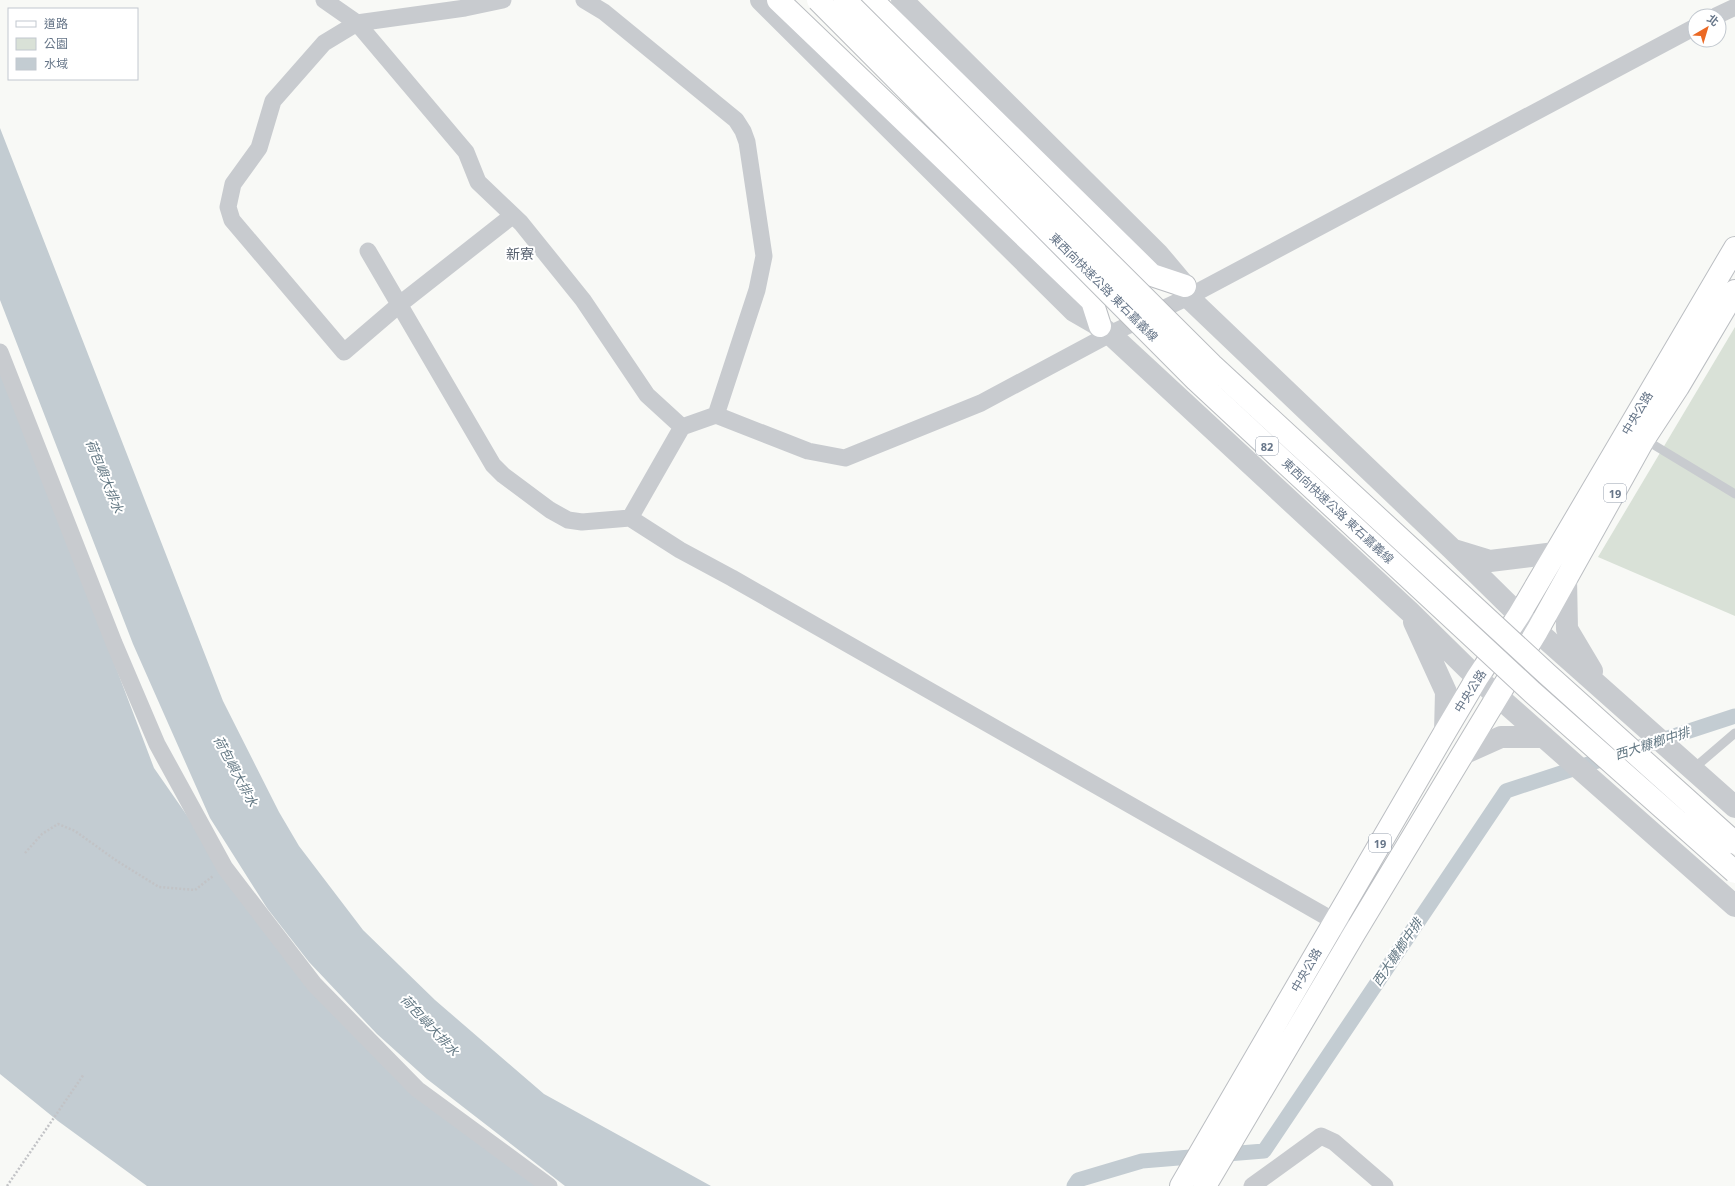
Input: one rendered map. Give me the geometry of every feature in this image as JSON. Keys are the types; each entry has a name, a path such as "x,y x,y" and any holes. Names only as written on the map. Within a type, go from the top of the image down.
{"main road":[{"path":"778,0 868,88 1092,301 1105,330"},
{"name":"東西向快速公路 東石嘉義線","path":"818,0 1196,380 1526,687 1735,872"},
{"name":"東西向快速公路 東石嘉義線","path":"845,0 1212,365 1547,674 1735,843"},
{"path":"872,0 1152,275 1186,291"},
{"name":"中央公路","path":"1183,1182 1445,732 1519,615 1735,248"},
{"name":"中央公路","path":"1206,1184 1354,934 1537,631 1644,439 1678,388 1735,291"},
{"path":"1659,377 1678,388"}],"street":[{"path":"324,0 357,23 466,152 478,182 521,223 583,300 647,395 682,427"},
{"path":"503,0 465,8 357,23 324,43 272,101 259,148 233,184 228,207 232,220 344,352 400,304 512,216"},
{"path":"584,0 604,12 736,120 745,136 764,256 757,290 716,416"},
{"path":"761,0 1074,311 1105,330 1410,612 1478,678 1735,906"},
{"path":"902,0 1158,254 1186,291 1519,615 1735,807"},
{"path":"630,518 682,427 716,416 808,451 845,458 981,403 1105,330 1186,291 1687,31"},
{"path":"368,251 493,465 503,475 550,510 568,520 582,522 630,518 680,550 739,582 1334,921 1354,934"},
{"path":"0,352 111,636 157,744 225,868 314,984 417,1089 549,1186"},
{"path":"1452,549 1490,561 1555,553"},
{"path":"1566,580 1567,629 1604,691"},
{"path":"1410,612 1446,692 1445,732"},
{"path":"1463,754 1501,736 1548,740"},
{"path":"1252,1186 1321,1136 1334,1142 1385,1186"}],"lane":[{"path":"1644,439 1735,494"},
{"path":"1693,769 1735,733"}],"path":[{"path":"25,853 42,834 58,824 75,830 117,861 159,887 195,890 225,868"},
{"path":"7,1186 84,1074"}],"green space":[{"path":"1735,327 1735,616 1598,557"}],"water":[{"name":"荷包嶼大排水","path":"0,128 223,701 279,812 299,846 363,930 435,1000 544,1094 711,1186 565,1186 427,1079 377,1034 309,962 267,908 210,818 133,644 0,300"},
{"path":"0,366 31,443 154,768 282,952 435,1111 538,1186 147,1186 58,1121 0,1074"}],"waterway":[{"name":"西大糠榔中排","path":"1074,1186 1078,1180 1142,1161 1264,1151 1506,791 1735,716"}],"district":[{"name":"新寮","path":"520,253"}]}
